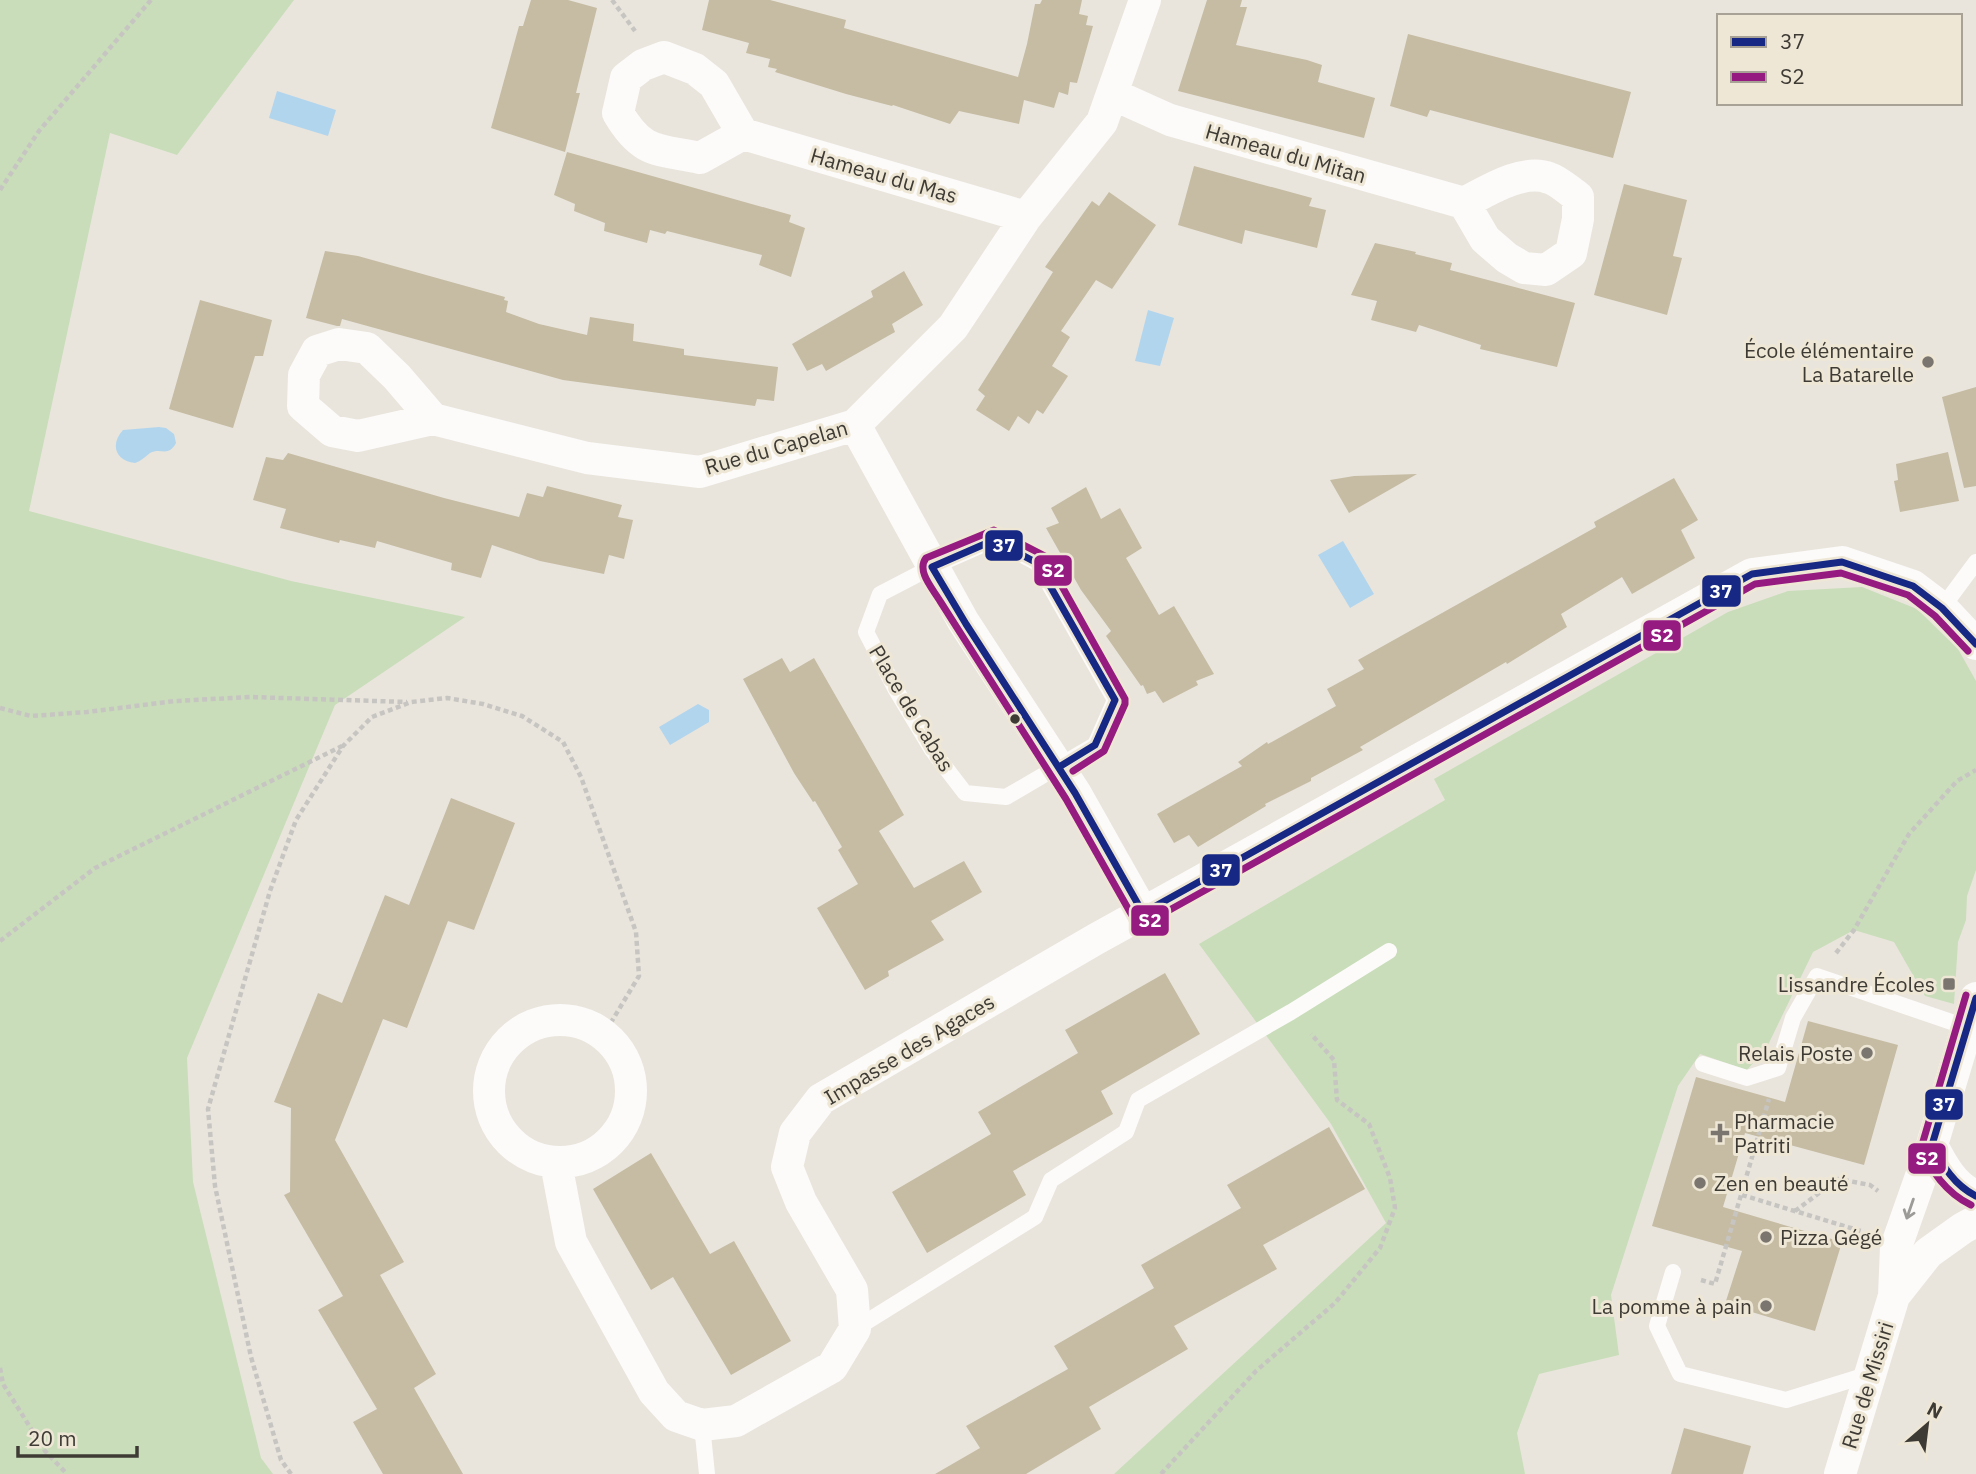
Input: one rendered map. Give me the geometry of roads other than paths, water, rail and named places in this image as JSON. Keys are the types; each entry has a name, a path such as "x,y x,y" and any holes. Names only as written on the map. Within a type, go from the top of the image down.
{"street":[{"name":"Rue du Capelan","path":"433,419 587,457 700,472 855,425 953,327 1026,217 1102,122 1145,0"},
{"name":"Hameau du Mitan","path":"1112,94 1170,120 1464,203"},
{"name":"Hameau du Mas","path":"743,134 1026,217"},
{"path":"855,425 963,621 1076,794 1143,914"},
{"name":"Impasse des Agaces","path":"855,1329 852,1290 801,1202 788,1167 795,1133 821,1099 1096,939 1752,574 1842,562 1913,586 1942,608 1976,644"},
{"name":"Rue de Missiri","path":"1840,1474 1894,1296 1896,1247 1971,1037 1976,998"},
{"path":"551,1020 576,1021 604,1034 623,1055 630,1075 632,1100 623,1126 607,1146 581,1160 556,1163 539,1159 518,1149 501,1130 491,1109 489,1084 495,1060 510,1039 531,1025 551,1020"},
{"path":"1976,1094 1961,1100 1937,1133 1945,1170 1969,1193 1976,1196"},
{"path":"556,1163 570,1242 654,1392 676,1416 702,1425 736,1421 832,1367 855,1329"},
{"name":"Rue de Missiri","path":"1894,1296 1928,1253 1963,1227 1976,1222"}],"lane":[{"name":"Place de Cabas","path":"994,540 1037,563 1115,700 1096,745 1059,767 1006,797 965,793 932,750 866,632 880,593 994,540"},
{"path":"1942,608 1976,562"},
{"path":"855,1329 1035,1217 1051,1180 1126,1132 1138,1100 1291,1012 1389,951"},
{"path":"1703,1064 1746,1078 1778,1068 1793,1018 1817,976 1971,1037"},
{"path":"1673,1272 1657,1326 1679,1374 1786,1400 1870,1374"},
{"path":"702,1425 707,1474"}],"water":[{"path":"277,91 336,110 328,136 269,118"},
{"path":"1148,310 1174,318 1160,366 1135,361"},
{"path":"159,427 174,434 176,443 170,450 154,451 135,463 128,462 119,455 116,446 123,430"},
{"path":"1343,541 1374,594 1350,608 1318,555"},
{"path":"698,704 709,710 709,722 670,745 659,727"}],"place":[{"name":"École élémentaire La Batarelle","path":"1928,362"},
{"name":"Lissandre Écoles","path":"1949,984"},
{"name":"Relais Poste","path":"1867,1053"},
{"name":"Pharmacie Patriti","path":"1720,1133"},
{"name":"Zen en beauté","path":"1700,1183"},
{"name":"Pizza Gégé","path":"1766,1237"},
{"name":"La pomme à pain","path":"1766,1306"}]}
